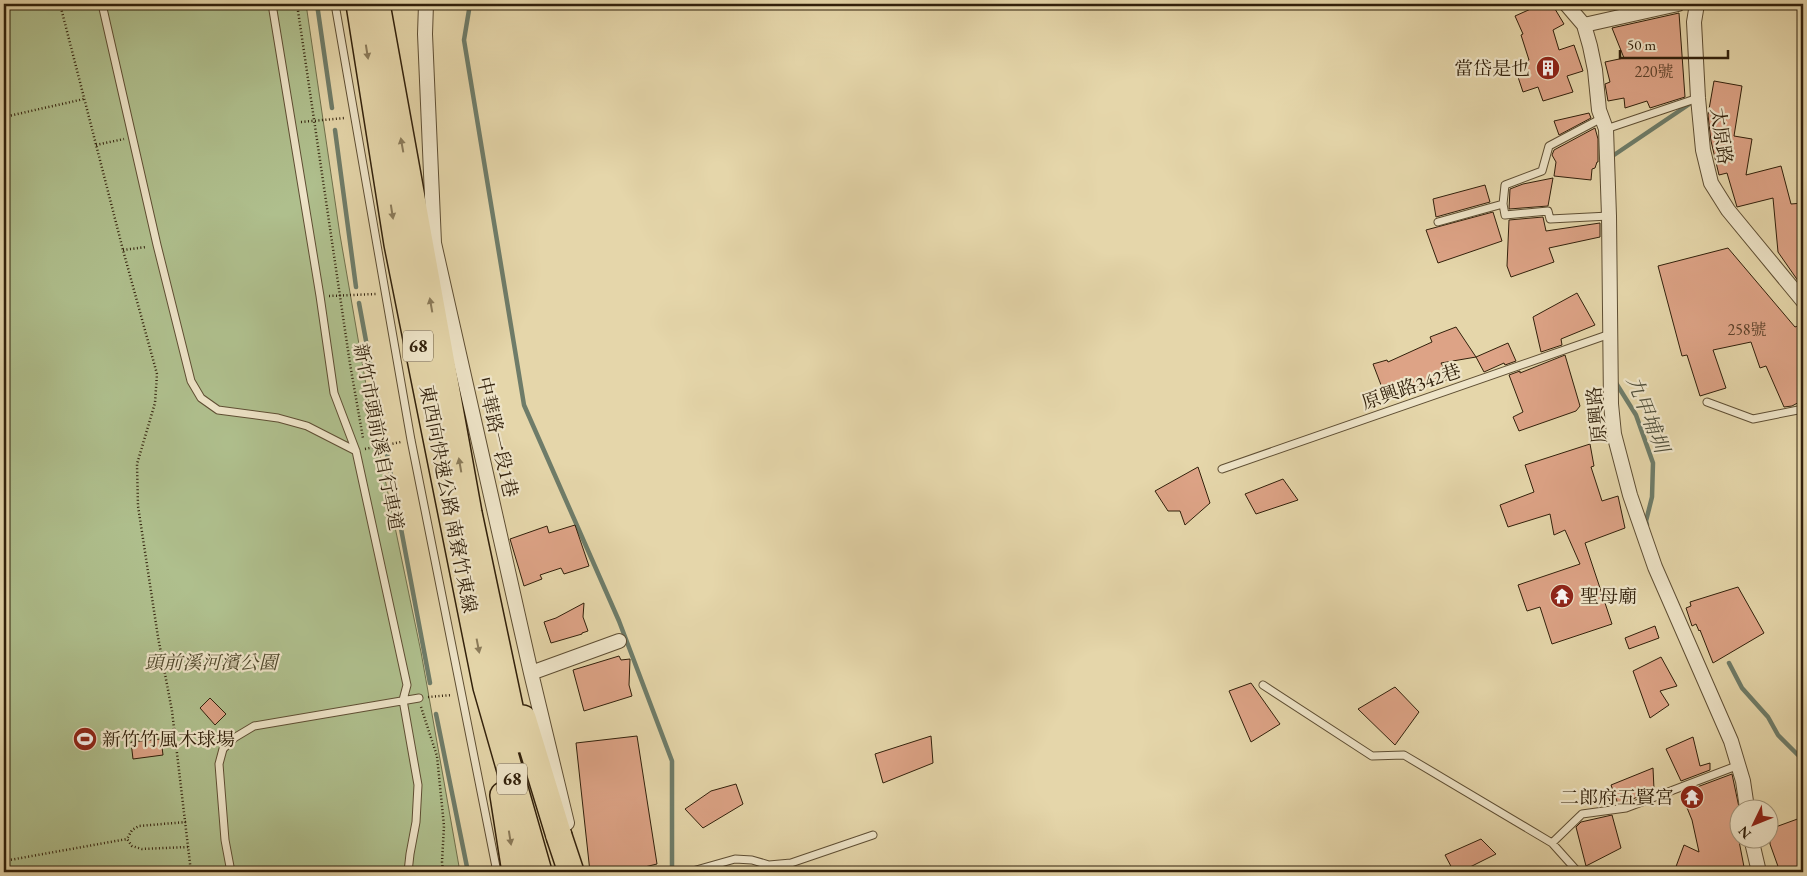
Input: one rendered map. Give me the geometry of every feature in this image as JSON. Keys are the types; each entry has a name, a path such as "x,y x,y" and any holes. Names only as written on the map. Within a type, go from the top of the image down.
{"highway":[{"name":"東西向快速公路 南寮竹東線","path":"359,4 397,244 486,686 539,872"},
{"name":"東西向快速公路 南寮竹東線","path":"377,4 468,513 524,774 556,872"},
{"path":"468,513 485,565 513,686 558,836 571,872"},
{"path":"486,686 515,872"}],"street":[{"name":"中華路一段1巷","path":"426,4 424,34 434,243 531,673 570,836 560,872"},
{"name":"原興路","path":"1566,4 1584,25 1595,70 1599,110 1604,124 1610,216 1614,434 1630,496 1656,567 1731,741 1739,765 1745,798"},
{"path":"1584,25 1678,4"},
{"name":"太原路","path":"1697,4 1694,22 1698,98 1704,156 1711,183 1724,204 1803,302"},
{"path":"531,673 619,641"},
{"path":"1753,848 1759,872"}],"lane":[{"path":"102,4 157,245 191,381 201,398 218,410 278,418 307,426 356,451"},
{"path":"272,4 334,393 356,451 407,685 403,700 418,785 416,822 408,872"},
{"path":"335,4 411,440 460,694 497,872"},
{"path":"1610,216 1550,219 1548,211 1505,215 1503,204 1505,185 1542,171 1549,146 1604,124 1698,98"},
{"path":"1438,222 1503,204"},
{"name":"原興路342巷","path":"1222,469 1611,334"},
{"path":"1707,402 1753,419 1803,409"},
{"path":"1263,685 1372,756 1404,755 1552,843 1578,872"},
{"path":"231,872 219,764 223,749 234,738 254,726 419,698"},
{"path":"1552,843 1582,814 1626,808 1739,765"},
{"path":"689,872 735,858 769,865 791,863 873,835"}],"path":[{"path":"60,4 157,374 155,403 137,464 138,506 158,637 172,711 191,872"},
{"name":"新竹市頭前溪自行車道","path":"297,4 340,296 364,440"},
{"path":"4,117 84,99"},
{"path":"315,120 354,118"},
{"path":"96,145 132,138"},
{"path":"123,250 157,245"},
{"path":"340,296 385,293"},
{"name":"新竹市頭前溪自行車道","path":"367,457 366,449 411,440"},
{"path":"443,872 444,826 437,756 419,698 460,694"},
{"path":"127,839 132,830 139,826 186,822"},
{"path":"127,839 132,846 142,849 188,847"},
{"path":"4,861 127,839"}],"green space":[{"name":"頭前溪河濱公園","path":"4,4 306,4 340,235 369,402 421,652 460,872 4,872"}],"building":[{"name":"當岱是也","path":"1542,4 1552,4 1564,24 1553,30 1559,50 1574,45 1583,71 1567,76 1573,92 1543,101 1538,87 1523,92 1514,65 1529,60 1521,35 1523,34 1515,16"},
{"path":"1679,13 1685,97 1650,108 1647,101 1625,108 1624,98 1608,101 1605,84 1610,82 1605,62 1624,58 1612,28"},
{"path":"1714,81 1742,86 1734,136 1752,139 1746,175 1781,166 1791,204 1803,203 1803,288 1778,252 1773,198 1737,207 1727,173 1719,175 1711,141 1708,115"},
{"path":"1589,113 1591,118 1559,135 1554,121"},
{"path":"1595,128 1598,139 1598,162 1595,168 1592,169 1591,180 1554,176 1556,162 1552,155 1554,150"},
{"path":"1553,178 1548,206 1509,209 1510,189 1523,184"},
{"path":"1485,185 1490,202 1436,217 1433,199"},
{"path":"1493,212 1502,241 1438,263 1426,230"},
{"path":"1543,217 1546,231 1600,223 1600,237 1549,248 1554,262 1511,277 1507,266 1509,220"},
{"path":"1728,248 1795,327 1803,324 1803,400 1792,406 1784,407 1766,366 1760,368 1751,342 1713,350 1726,388 1700,396 1687,355 1682,356 1658,266"},
{"path":"1577,293 1595,325 1561,339 1562,345 1541,352 1533,317"},
{"path":"1456,327 1476,357 1441,363 1450,379 1399,391 1400,394 1386,398 1373,364 1387,360 1388,362 1432,342 1430,337"},
{"path":"1508,343 1516,361 1505,365 1504,363 1484,372 1476,357"},
{"path":"1565,355 1580,406 1576,411 1519,431 1513,417 1523,412 1509,375 1520,371 1520,373"},
{"path":"1590,444 1594,466 1591,467 1602,501 1618,496 1625,528 1585,543 1612,624 1552,644 1540,607 1527,611 1518,585 1580,564 1565,530 1554,535 1550,514 1508,527 1500,505 1534,492 1525,465"},
{"path":"1198,467 1210,503 1185,525 1180,511 1168,511 1155,491"},
{"path":"1283,479 1298,500 1256,514 1245,494"},
{"path":"575,525 589,566 564,574 561,568 540,575 542,579 524,586 510,539 547,526 549,533"},
{"path":"1738,587 1764,633 1713,663 1700,630 1696,624 1692,626 1686,608 1691,606 1690,602"},
{"path":"584,603 583,617 588,631 551,643 544,622 556,618"},
{"path":"1655,626 1659,638 1629,649 1625,638"},
{"path":"619,656 621,660 630,659 629,685 632,696 584,711 573,670"},
{"path":"1661,657 1677,686 1660,691 1669,705 1650,718 1633,671"},
{"path":"1251,683 1280,724 1251,742 1229,691"},
{"path":"1395,687 1419,712 1395,745 1358,709"},
{"path":"210,698 226,714 215,725 200,708"},
{"path":"637,736 657,864 624,872 590,872 576,743"},
{"path":"931,736 933,763 883,783 875,754"},
{"path":"1693,737 1700,766 1710,763 1710,770 1681,781 1666,749"},
{"path":"161,739 163,755 133,759 131,742"},
{"path":"1653,768 1654,789 1618,804 1611,785"},
{"path":"1732,774 1737,798 1730,798 1730,848 1740,848 1745,872 1674,872 1684,845 1699,852 1692,820 1681,793"},
{"path":"736,784 743,804 703,828 685,809 711,791"},
{"path":"1612,815 1621,848 1586,866 1576,827 1581,822"},
{"path":"1803,817 1803,872 1780,872 1771,848 1780,848 1780,825"},
{"path":"1481,839 1496,854 1460,872 1454,872 1445,855"}],"waterway":[{"path":"317,4 332,108"},
{"path":"470,4 464,40 524,405 619,621 672,761 672,872"},
{"name":"九甲埔圳","path":"1614,155 1691,103"},
{"path":"335,130 356,287"},
{"path":"359,303 384,438"},
{"name":"九甲埔圳","path":"1616,383 1636,415 1653,463 1652,497 1646,521 1647,525"},
{"path":"387,454 430,683"},
{"name":"九甲埔圳","path":"1729,663 1742,688 1768,717 1778,735 1803,760"},
{"path":"436,714 468,872"}],"place":[{"name":"當岱是也","path":"1548,68"},
{"name":"聖母廟","path":"1562,596"},
{"name":"新竹竹風木球場","path":"85,739"},
{"name":"二郎府五賢宮","path":"1692,797"}]}
